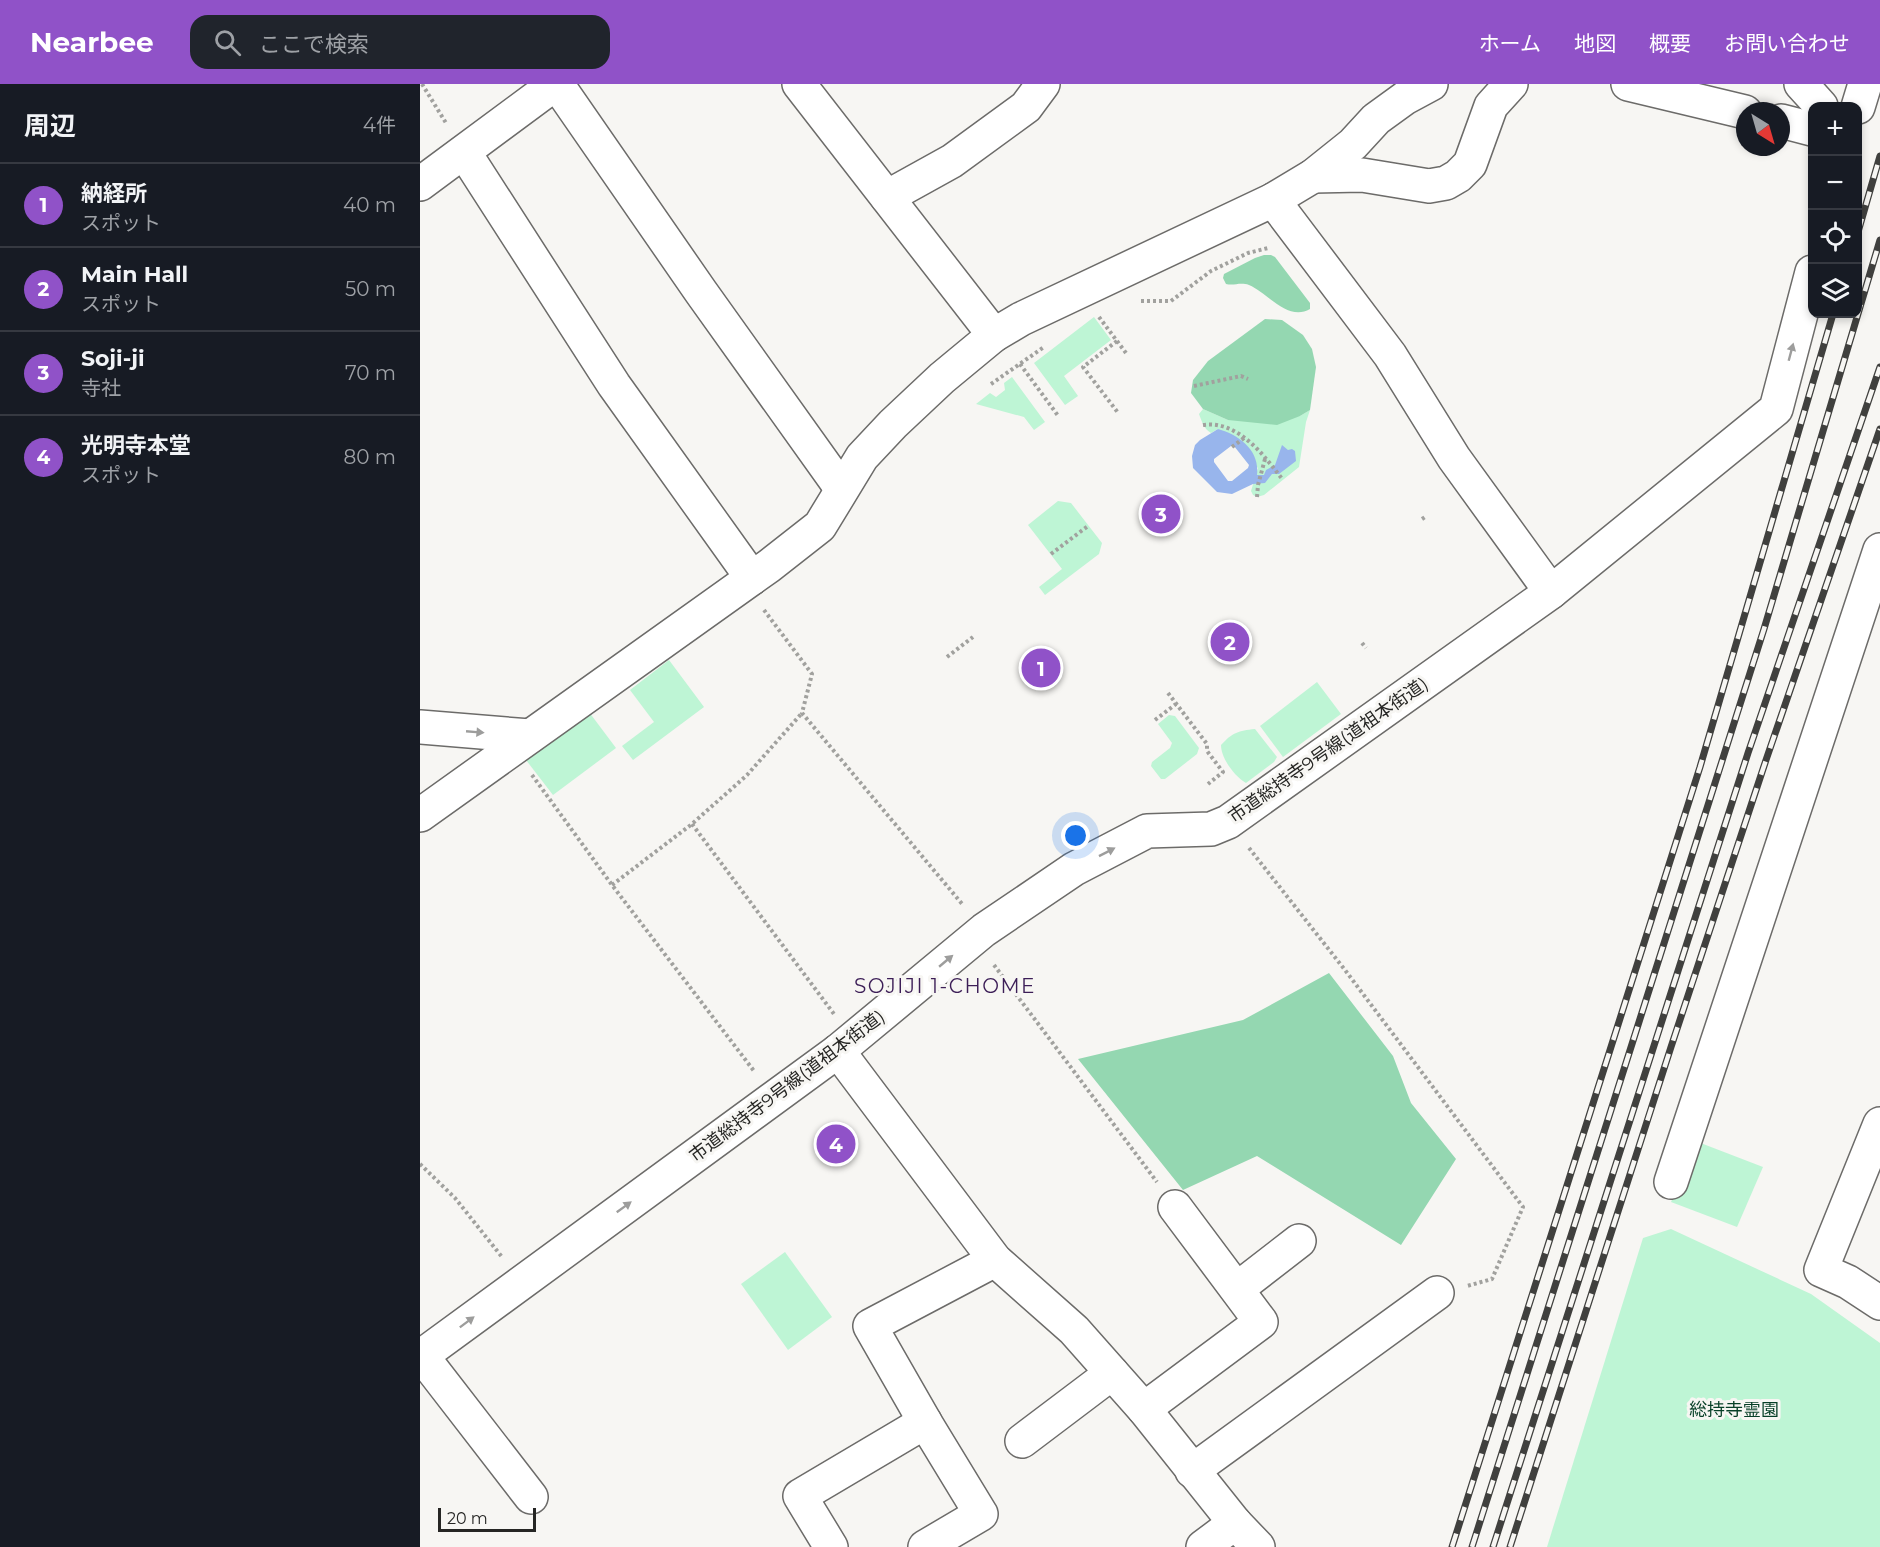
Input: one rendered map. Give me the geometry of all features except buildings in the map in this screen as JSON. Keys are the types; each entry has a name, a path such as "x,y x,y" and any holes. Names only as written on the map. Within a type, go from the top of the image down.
{"street":[{"path":"420,184 556,84 841,489"},
{"path":"799,84 994,335"},
{"path":"887,197 952,161 1026,107 1043,84"},
{"path":"420,815 747,581 820,526 862,457 942,378 994,335 1021,319 1272,200 1313,176 1353,144 1377,119 1405,98 1431,84"},
{"path":"1313,176 1362,175 1429,186 1446,183 1470,165 1491,106 1510,84"},
{"path":"1628,84 1736,110"},
{"path":"1801,84 1817,102"},
{"path":"1859,102 1865,84"},
{"path":"1790,123 1808,128"},
{"path":"464,152 614,385 747,581"},
{"path":"1272,200 1390,355 1454,458 1551,592"},
{"name":"市道総持寺9号線(道祖本街道)","path":"421,1356 775,1098 845,1045 979,934 1074,869 1146,831 1211,829 1228,822 1551,592 1776,409 1808,287"},
{"path":"1671,1182 1880,550"},
{"path":"420,727 522,743"},
{"path":"845,1045 995,1260 1074,1330 1144,1409 1192,1471 1258,1547"},
{"path":"1880,1124 1821,1270 1848,1282 1880,1303"},
{"path":"1144,1409 1261,1322 1175,1207"},
{"path":"1241,1295 1304,1247"},
{"path":"925,1547 981,1514 936,1423 870,1326 995,1260"},
{"path":"1192,1471 1437,1293"},
{"path":"421,1356 531,1497"},
{"path":"1022,1442 1112,1373"},
{"path":"831,1547 800,1496 936,1423"},
{"path":"1203,1547 1235,1523"}],"path":[{"path":"422,84 464,152"},
{"path":"1171,301 1212,271 1248,253 1269,248 1277,249"},
{"path":"1095,312 1126,353"},
{"path":"1117,341 1083,367 1119,414"},
{"path":"1020,364 1059,417"},
{"path":"1194,386 1241,376 1248,379"},
{"path":"1203,425 1221,425 1234,430 1272,466 1283,480"},
{"path":"1232,447 1243,439"},
{"path":"1257,497 1265,459"},
{"path":"1051,554 1088,526"},
{"path":"612,885 692,824 747,775 802,713 812,674 747,581"},
{"path":"947,657 973,637"},
{"path":"1362,643 1366,648"},
{"path":"1168,693 1207,744 1207,751 1223,772 1208,784"},
{"path":"1155,720 1176,704"},
{"path":"802,713 979,934 1175,1207"},
{"path":"522,743 612,885 775,1098"},
{"path":"1228,822 1345,970 1523,1208 1492,1279 1437,1293"},
{"path":"692,824 845,1045"},
{"path":"420,1164 455,1198 522,1281"}],"green space":[{"path":"1264,255 1275,257 1310,303 1310,309 1294,312 1278,305 1249,285 1226,284 1224,274"},
{"path":"1094,317 1111,340 1064,376 1078,396 1065,405 1034,363"},
{"path":"1265,319 1282,320 1303,335 1312,349 1316,367 1310,410 1277,425 1228,420 1203,409 1191,393 1193,380 1208,361"},
{"path":"1012,377 1045,422 1034,430 1024,417 976,404 990,393 996,397 1005,390 1004,383"},
{"path":"1203,409 1228,420 1300,416 1310,410 1299,467 1264,495 1257,497 1253,495 1251,491 1258,468 1218,429 1211,433 1207,429 1199,414"},
{"path":"1058,501 1071,503 1102,543 1099,554 1045,595 1039,587 1062,569 1028,525"},
{"path":"669,660 704,707 633,760 622,746 654,722 630,690"},
{"path":"1317,682 1341,714 1283,757 1260,726"},
{"path":"589,712 616,748 553,795 526,760"},
{"path":"1169,715 1175,716 1199,748 1197,754 1165,779 1161,779 1151,766 1152,762 1170,748 1172,743 1158,724"},
{"path":"1255,729 1277,757 1274,762 1246,783 1229,766 1221,745 1236,733"},
{"path":"1329,973 1393,1056 1411,1103 1456,1159 1401,1245 1257,1156 1183,1190 1078,1059 1243,1020"},
{"path":"1698,1142 1763,1167 1737,1227 1671,1202"},
{"name":"総持寺霊園","path":"1671,1229 1811,1294 1880,1343 1880,1547 1547,1547 1643,1238"},
{"path":"785,1252 832,1317 788,1350 741,1284"}],"water":[{"path":"1218,429 1234,435 1252,451 1257,466 1257,475 1264,475 1266,470 1275,465 1282,445 1288,450 1295,451 1296,461 1279,474 1272,474 1265,483 1253,484 1232,494 1217,492 1193,468 1192,456 1195,445","holes":["1234,446 1249,465 1232,481 1228,481 1214,459"]}],"railway":[{"path":"1862,218 1880,156"},
{"path":"1472,1547 1764,629 1880,240"},
{"path":"1452,1547 1700,767 1832,318"},
{"path":"1493,1547 1748,753 1880,367"},
{"path":"1510,1547 1671,1047 1766,760 1880,429"}],"place":[{"name":"Soji-ji","path":"1161,514"},
{"name":"Main Hall","path":"1230,642"},
{"name":"納経所","path":"1041,668"},
{"name":"光明寺本堂","path":"836,1144"}],"district":[{"name":"SOJIJI 1-CHOME","path":"945,986"}]}
